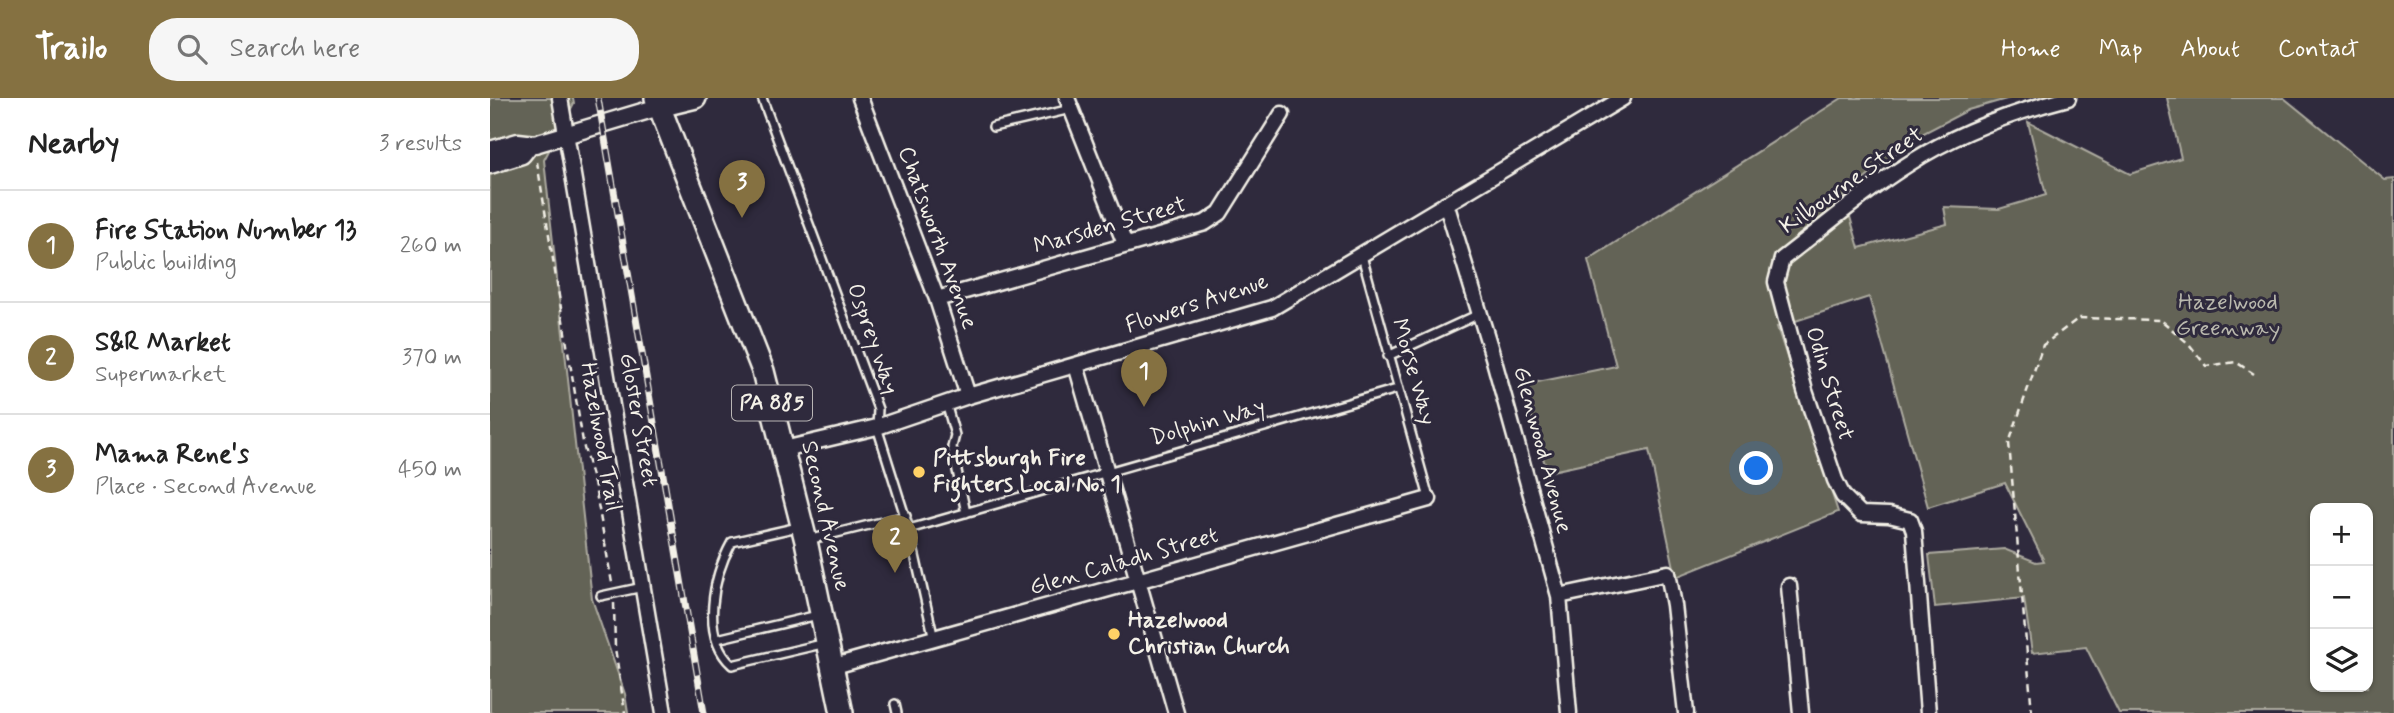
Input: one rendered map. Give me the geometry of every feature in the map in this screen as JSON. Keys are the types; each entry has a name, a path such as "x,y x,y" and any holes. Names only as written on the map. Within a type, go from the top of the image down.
{"main road":[{"path":"657,102 696,98"},
{"name":"Second Avenue","path":"657,102 751,336 784,449 842,713"}],"street":[{"path":"560,98 566,135"},
{"name":"Chatsworth Avenue","path":"860,98 937,299 968,396"},
{"name":"Flowers Avenue","path":"784,449 877,427 946,402 1272,308 1623,98"},
{"name":"Kilbourne Street","path":"1782,259 1910,162 1960,136 2022,110 2068,98"},
{"path":"490,150 518,142 530,145 566,135 657,102"},
{"path":"1069,103 1125,244"},
{"name":"Marsden Street","path":"937,299 1205,223 1220,213 1282,114"},
{"name":"Gloster Street","path":"566,135 664,713"},
{"path":"490,164 522,155 530,145"},
{"name":"Glenwood Avenue","path":"1446,203 1559,596 1569,713"},
{"name":"Odin Street","path":"1782,259 1776,282 1805,391 1835,480 1843,496 1861,514 1889,515 1910,520 1914,531 1928,713"},
{"path":"1076,365 1176,713"},
{"name":"Glen Caladh Street","path":"831,667 1429,499"},
{"path":"1559,596 1668,573 1686,713"},
{"path":"1789,586 1801,713"}],"lane":[{"name":"Osprey Way","path":"762,98 877,409 877,427 906,516 934,640"},
{"path":"993,127 1069,103"},
{"name":"Morse Way","path":"1362,256 1429,499"},
{"path":"1388,356 1479,314"},
{"name":"Dolphin Way","path":"909,529 1397,389"},
{"path":"946,402 956,435 952,447 966,513"},
{"path":"827,643 732,665 719,651 712,615 716,587 732,542 906,516"},
{"path":"601,596 644,587"},
{"path":"717,639 821,614"},
{"path":"895,704 897,713"}],"path":[{"name":"Hazelwood Trail","path":"538,168 584,448 595,487 613,594 615,648 625,713"},
{"path":"2032,713 2010,443 2043,345 2079,318 2161,320 2189,344 2207,366 2236,362 2254,374"}],"green space":[{"path":"490,98 573,98 574,103 544,160 592,599 625,694 628,713 490,713"},
{"name":"Hazelwood Greenway","path":"1842,98 2010,98 1968,110 1914,138 1844,196 1859,248 1947,224 1944,207 1999,209 2046,195 2028,122 2130,174 2181,158 2167,98 2284,98 2385,180 2394,179 2394,713 2119,713 2086,647 2032,653 2024,598 1935,607 1929,555 2004,549 2036,562 2044,561 2005,483 1928,507 1869,297 1777,327 1838,512 1676,577 1649,450 1547,472 1523,385 1616,366 1588,260"}],"railway":[{"path":"598,98 704,713"}],"place":[{"name":"Mama Rene's","path":"742,218"},
{"name":"Fire Station Number 13","path":"1144,407"},
{"name":"Pittsburgh Fire Fighters Local No. 1","path":"919,472"},
{"name":"S&R Market","path":"895,573"},
{"name":"Hazelwood Christian Church","path":"1114,634"}]}
